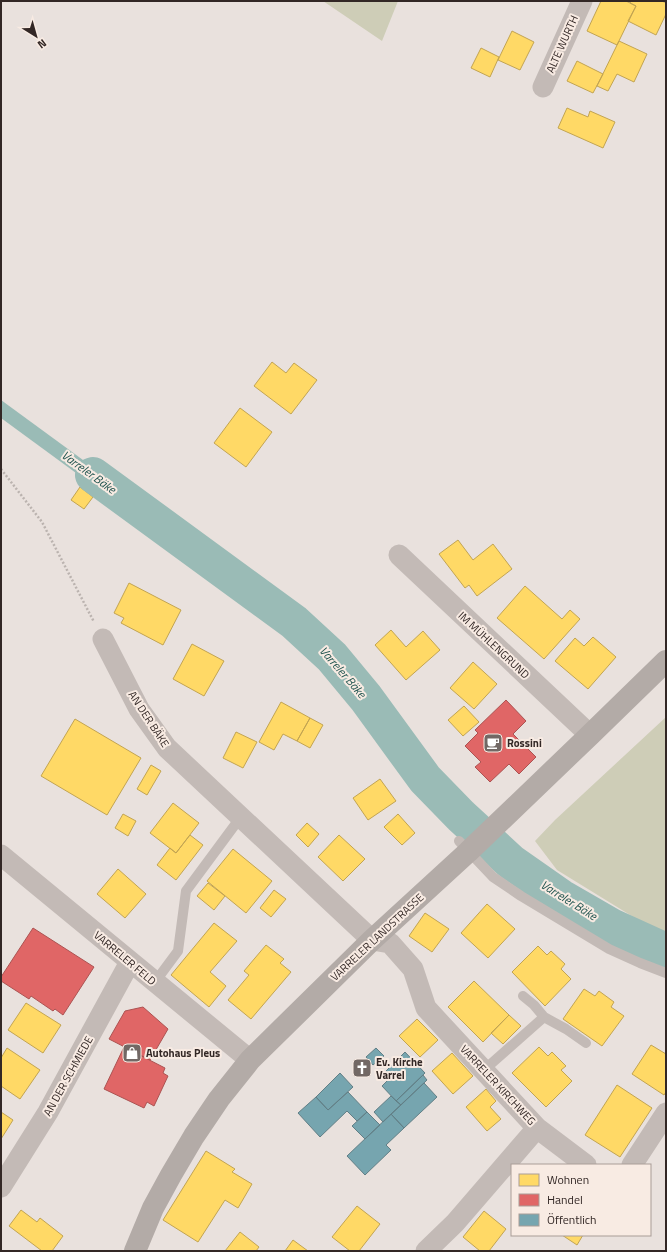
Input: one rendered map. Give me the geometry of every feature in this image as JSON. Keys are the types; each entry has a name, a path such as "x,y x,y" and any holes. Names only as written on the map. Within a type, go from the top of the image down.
{"main road":[{"name":"VARRELER LANDSTRASSE","path":"135,1251 153,1208 186,1149 219,1099 250,1060 464,847 495,826 666,661"}],"street":[{"name":"ALTE WURTH","path":"543,87 582,1"},
{"name":"IM MÜHLENGRUND","path":"398,555 590,735"},
{"name":"AN DER BÄKE","path":"103,639 139,708 167,748 372,940"},
{"name":"VARRELER FELD","path":"1,855 250,1060"},
{"name":"VARRELER KIRCHWEG","path":"372,940 390,943 413,969 426,1008 537,1128 455,1223 426,1251"},
{"name":"AN DER SCHMIEDE","path":"1,1187 48,1112 130,962"},
{"path":"633,1164 666,1113"},
{"path":"537,1128 585,1164"}],"lane":[{"path":"155,982 178,951 186,891 240,818"},
{"path":"464,847 492,877 521,896 609,949 666,974"},
{"path":"523,996 534,1005 544,1017 566,1029 586,1043"},
{"path":"484,1070 544,1017"}],"path":[{"path":"1,469 42,522 103,639"}],"green space":[{"path":"323,1 398,1 382,41"},
{"path":"666,717 666,935 661,934 557,870 535,841 555,820"}],"water":[{"path":"1,400 124,490 133,504 117,503 1,418"}],"building: Wohnen":[{"path":"601,1 626,1 636,6 617,45 587,31"},
{"path":"631,1 662,1 666,3 666,14 656,35 628,21 636,6 630,3"},
{"path":"512,31 534,42 520,70 498,60"},
{"path":"619,41 647,54 634,82 617,74 608,91 597,86"},
{"path":"481,48 499,57 490,77 471,68"},
{"path":"577,61 603,74 593,93 567,81"},
{"path":"567,108 588,117 590,111 615,122 603,148 558,128"},
{"path":"272,362 286,373 294,363 317,380 291,414 254,386"},
{"path":"240,408 272,432 246,467 214,443"},
{"path":"80,487 93,497 84,509 71,500"},
{"path":"458,540 473,560 493,544 512,569 477,596 469,585 465,588 439,554"},
{"path":"129,583 181,610 163,645 121,623 124,618 114,613"},
{"path":"525,586 562,619 570,610 580,619 544,659 497,618"},
{"path":"391,630 406,647 423,631 440,650 406,680 375,645"},
{"path":"593,637 616,657 588,689 555,661 575,638 584,646"},
{"path":"192,644 224,661 204,696 173,679"},
{"path":"473,662 497,684 474,709 450,688"},
{"path":"281,702 310,718 297,741 283,734 274,750 259,742"},
{"path":"464,706 479,722 463,736 448,720"},
{"path":"310,718 323,725 310,748 297,741"},
{"path":"75,719 141,758 107,815 41,776"},
{"path":"236,732 257,742 243,768 223,758"},
{"path":"151,765 161,771 147,795 137,789"},
{"path":"380,779 396,801 368,820 353,798"},
{"path":"173,803 199,823 176,853 150,833"},
{"path":"123,814 136,821 128,836 115,828"},
{"path":"398,814 415,833 402,845 384,827"},
{"path":"307,823 319,834 308,847 296,835"},
{"path":"190,835 203,845 176,880 157,865 170,848 176,853"},
{"path":"339,835 365,859 343,881 318,857"},
{"path":"233,849 272,881 246,913 207,881"},
{"path":"118,869 146,894 125,918 97,894"},
{"path":"208,883 225,896 214,910 197,896"},
{"path":"274,890 286,899 271,917 260,908"},
{"path":"487,904 515,929 488,958 461,933"},
{"path":"425,913 449,929 432,952 409,936"},
{"path":"214,923 237,941 210,972 226,986 209,1007 171,975"},
{"path":"266,945 284,959 280,963 291,972 251,1019 228,1000 249,975 244,971"},
{"path":"538,946 547,955 551,951 565,964 561,969 571,979 545,1006 512,972"},
{"path":"474,981 509,1015 483,1042 448,1007"},
{"path":"584,989 595,996 599,991 614,1002 611,1007 624,1016 602,1046 563,1019"},
{"path":"26,1003 61,1025 43,1053 8,1030"},
{"path":"509,1015 521,1026 503,1044 491,1033"},
{"path":"417,1019 438,1040 420,1057 399,1036"},
{"path":"651,1045 666,1054 666,1092 664,1095 632,1074"},
{"path":"539,1047 548,1056 552,1052 566,1066 561,1070 572,1081 546,1107 512,1073"},
{"path":"7,1048 40,1070 20,1099 1,1086 1,1058"},
{"path":"452,1053 473,1076 453,1094 432,1071"},
{"path":"617,1085 652,1108 620,1157 585,1135"},
{"path":"486,1089 496,1101 490,1107 501,1119 487,1131 466,1107"},
{"path":"1,1112 13,1120 1,1139"},
{"path":"206,1151 235,1169 232,1172 252,1184 238,1208 225,1200 198,1242 163,1220"},
{"path":"357,1206 380,1224 359,1251 350,1251 332,1237"},
{"path":"21,1210 37,1222 40,1218 63,1236 52,1251 42,1251 9,1226"},
{"path":"484,1211 506,1229 489,1251 480,1251 463,1237"},
{"path":"240,1232 259,1247 256,1251 225,1251"},
{"path":"564,1236 582,1236 577,1245"},
{"path":"293,1240 308,1251 285,1251"}],"building: Handel":[{"path":"506,700 526,721 513,734 536,757 519,774 509,764 490,782 475,767 481,762 465,746 478,733 475,730"},
{"path":"33,928 94,967 63,1015 55,1009 53,1011 31,996 29,999 1,981 1,977"},
{"path":"143,1007 168,1029 150,1060 109,1039 125,1011"},
{"path":"124,1047 165,1068 163,1073 168,1076 154,1106 147,1102 144,1108 104,1089"}],"building: Öffentlich":[{"path":"376,1048 384,1056 373,1065 366,1057"},
{"path":"405,1052 425,1073 396,1101 382,1086 387,1081 382,1075"},
{"path":"340,1073 353,1087 328,1110 316,1097"},
{"path":"423,1075 427,1080 401,1105 396,1101"},
{"path":"424,1083 437,1097 404,1128 391,1114"},
{"path":"348,1092 367,1112 357,1121 347,1111 320,1137 298,1113 316,1097 328,1110"},
{"path":"391,1096 401,1105 383,1122 374,1112"},
{"path":"367,1112 380,1125 365,1139 352,1126"},
{"path":"391,1114 404,1128 386,1145 391,1150 365,1175 347,1156"}],"waterway":[{"name":"Varreler Bäke","path":"93,475 294,622 332,657 366,698 425,779 461,816 511,862 561,897 613,927 666,951"}],"place":[{"name":"Rossini","path":"493,743"},
{"name":"Autohaus Pleus","path":"132,1053"},
{"name":"Ev. Kirche Varrel","path":"362,1068"}]}
